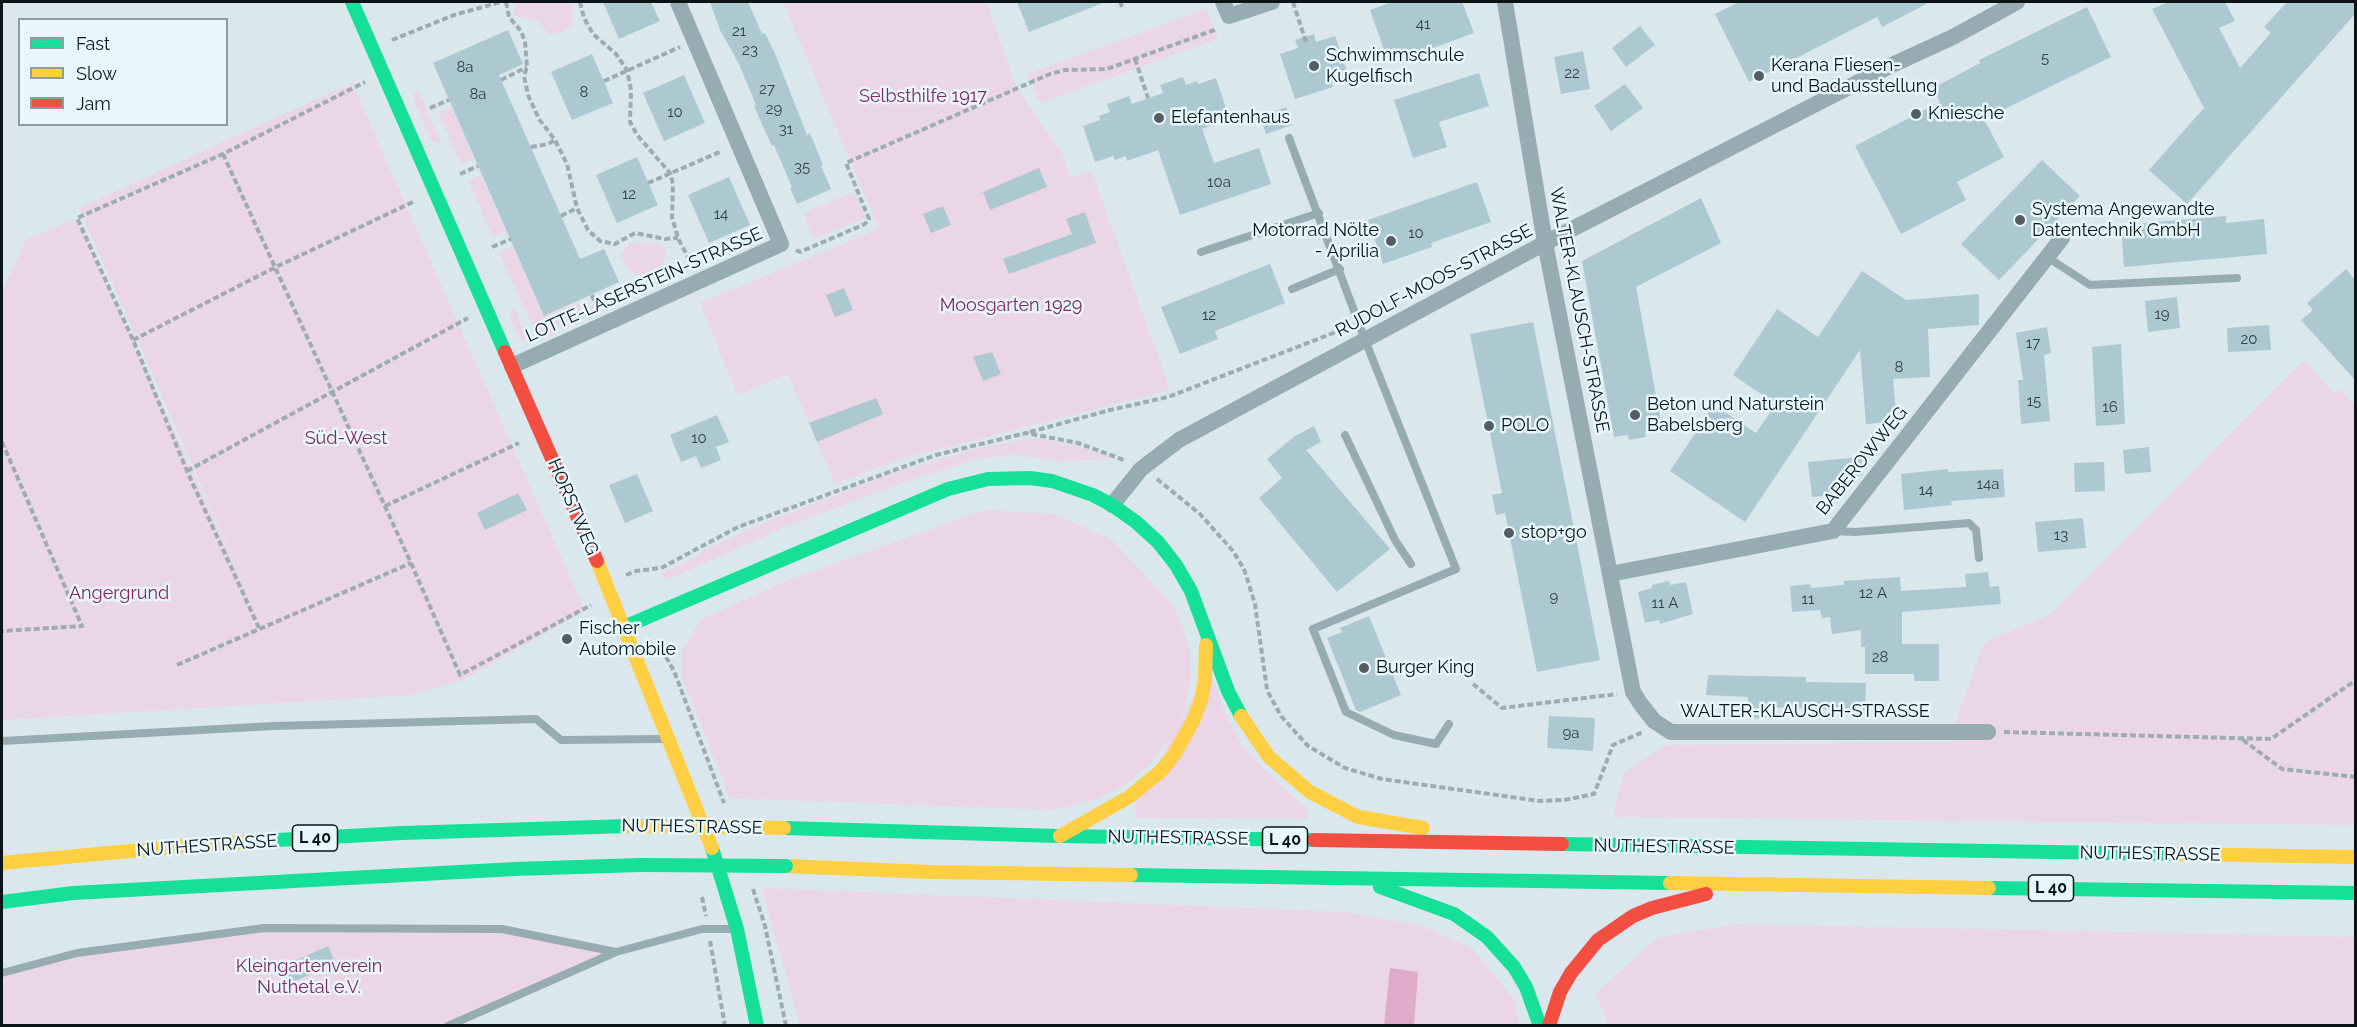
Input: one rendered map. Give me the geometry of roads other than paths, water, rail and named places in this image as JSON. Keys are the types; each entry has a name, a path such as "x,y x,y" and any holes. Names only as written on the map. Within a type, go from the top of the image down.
{"main road":[{"name":"HORSTWEG","path":"352,2 624,627 717,860 737,929 757,1026"},
{"path":"624,627 948,489 968,483 1009,477 1052,481 1083,491 1112,505 1158,542 1176,565 1191,591 1228,691 1253,737 1269,757 1310,792 1358,817 1511,844"},
{"path":"1059,836 1129,797 1161,771 1174,755 1194,719 1203,690 1207,659 1202,618"},
{"name":"NUTHESTRASSE","path":"2,863 195,845 402,833 629,826 1059,836 2355,857"},
{"name":"NUTHESTRASSE","path":"2,902 73,893 515,869 640,866 786,866 932,872 2355,893"},
{"path":"1352,878 1435,906 1471,924 1502,951 1514,967 1526,987 1540,1026"},
{"path":"1549,1026 1560,992 1570,973 1598,940 1615,927 1652,908 1746,884"},
{"path":"22,914 73,893"}],"street":[{"name":"LOTTE-LASERSTEIN-STRASSE","path":"512,366 781,244 678,2"},
{"path":"1223,2 1229,16 1272,2"},
{"name":"WALTER-KLAUSCH-STRASSE","path":"1505,2 1545,243 1633,692 1654,721 1671,732 1988,732"},
{"name":"RUDOLF-MOOS-STRASSE","path":"1112,505 1141,469 1179,440 1545,243 1892,65 1953,37 2017,2"},
{"name":"BABEROWWEG","path":"1610,574 1833,531 2062,238"}],"lane":[{"path":"1289,138 1365,340 1456,569 1313,629 1346,712 1394,735 1436,744 1449,724"},
{"path":"1201,252 1319,213"},
{"path":"2047,257 2090,285 2237,278"},
{"path":"1292,289 1340,269"},
{"path":"1345,435 1395,540 1411,564"},
{"path":"1833,531 1855,532 1969,523 1976,530 1979,558"},
{"path":"2,741 274,726 536,719 561,740 669,739"},
{"path":"2,973 77,953 264,928 502,929 616,952"},
{"path":"448,1026 616,952 702,929 737,929"}],"place":[{"name":"Schwimmschule Kugelfisch","path":"1314,66"},
{"name":"Kerana Fliesen- und Badausstellung","path":"1759,76"},
{"name":"Kniesche","path":"1916,114"},
{"name":"Elefantenhaus","path":"1159,118"},
{"name":"Systema Angewandte Datentechnik GmbH","path":"2020,220"},
{"name":"Motorrad Nölte - Aprilia","path":"1391,241"},
{"name":"Beton und Naturstein Babelsberg","path":"1635,415"},
{"name":"POLO","path":"1489,426"},
{"name":"stop+go","path":"1509,533"},
{"name":"Fischer Automobile","path":"567,639"},
{"name":"Burger King","path":"1364,668"}],"park label":[{"name":"Selbsthilfe 1917","path":"923,97"},
{"name":"Moosgarten 1929","path":"1011,306"},
{"name":"Süd-West","path":"346,439"},
{"name":"Angergrund","path":"119,594"},
{"name":"Kleingartenverein Nuthetal e.V.","path":"309,977"}]}
